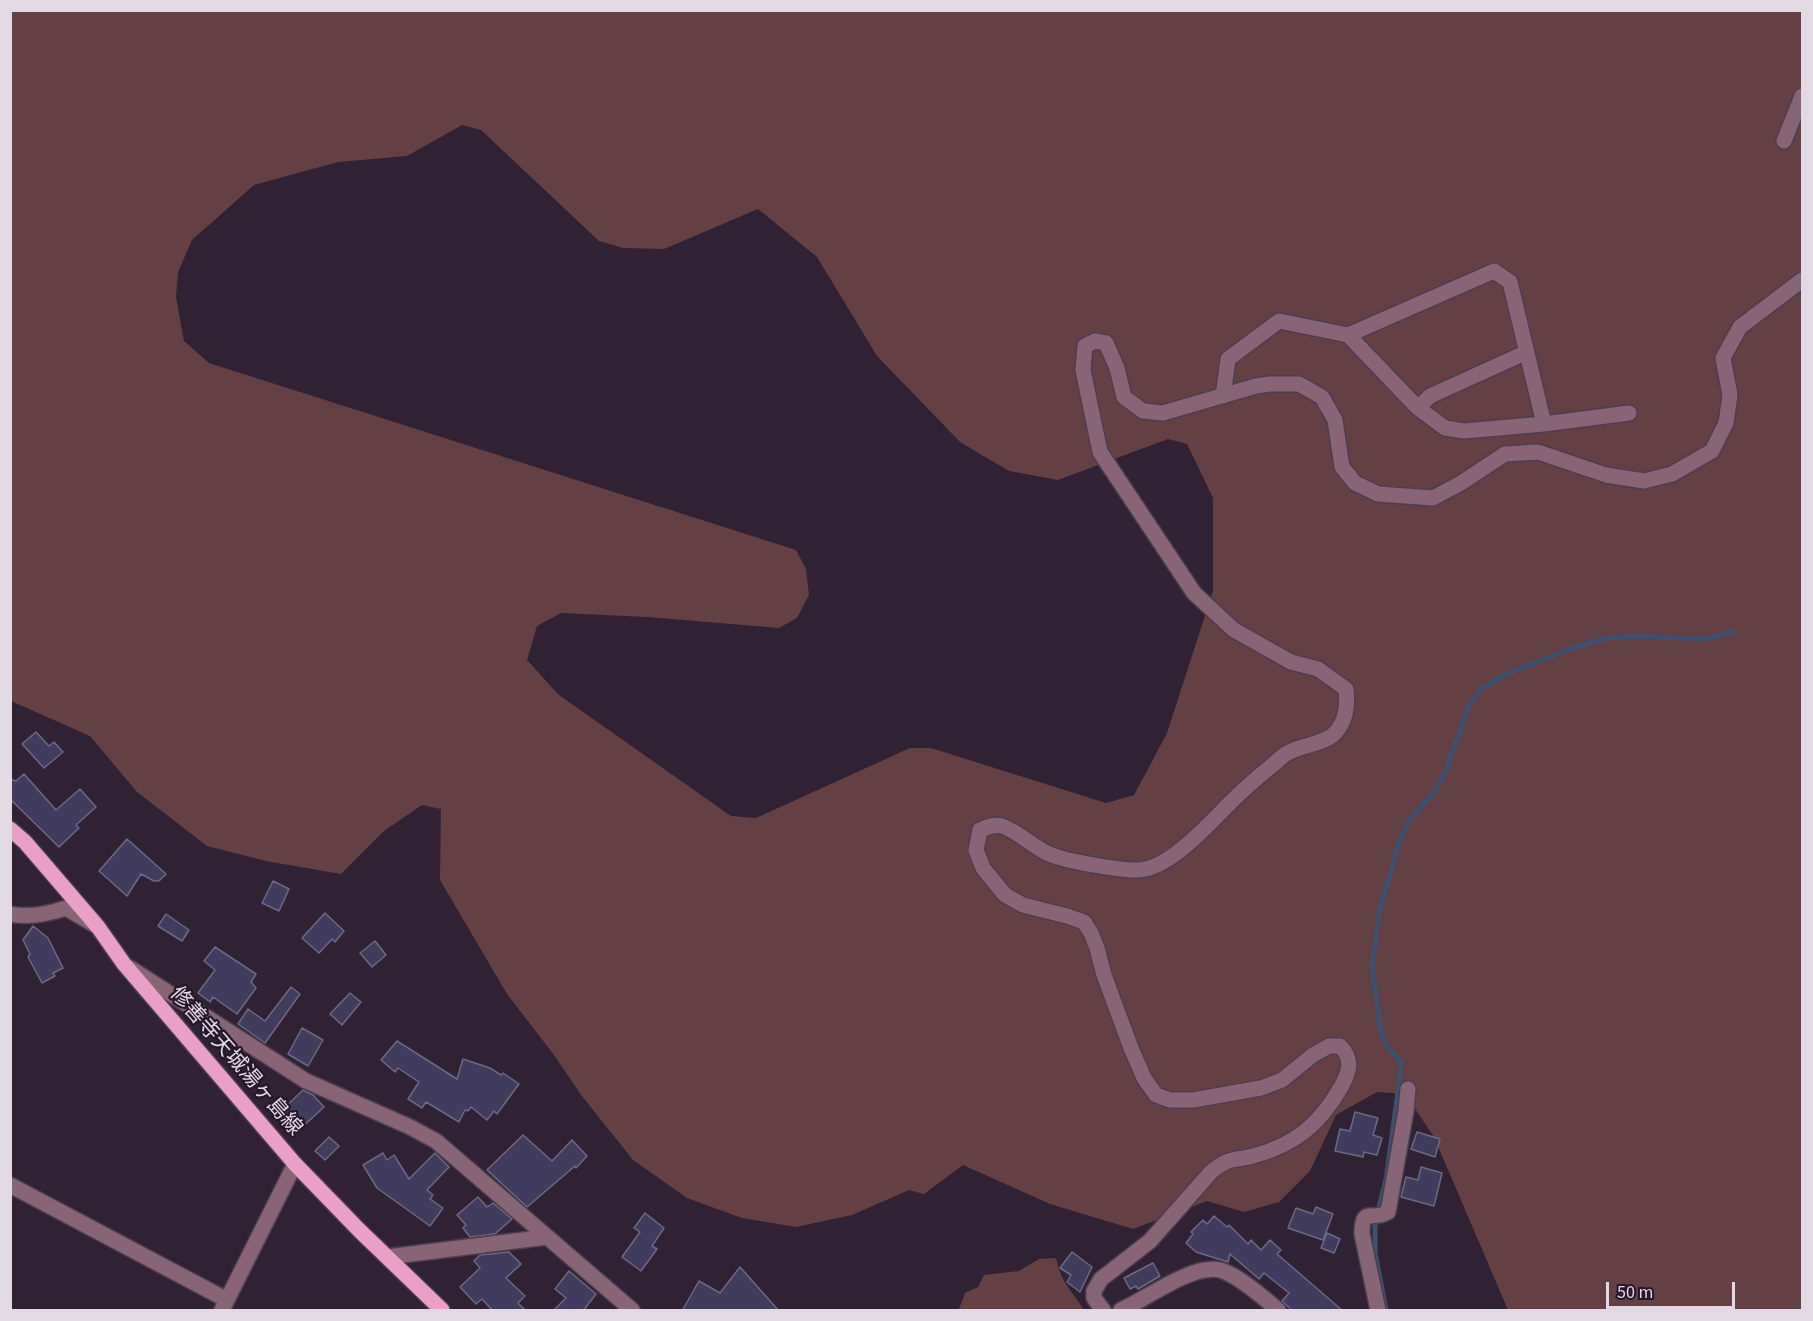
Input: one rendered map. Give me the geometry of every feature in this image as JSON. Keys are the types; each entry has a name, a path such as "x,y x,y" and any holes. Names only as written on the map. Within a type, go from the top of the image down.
{"main road":[{"name":"修善寺天城湯ヶ島線","path":"10,829 26,842 98,927 124,964 295,1164 442,1311"}],"street":[{"path":"1784,141 1803,96"},
{"path":"1348,335 1494,271 1510,282 1544,424"},
{"path":"1102,1311 1094,1298 1101,1279 1150,1241 1222,1162 1283,1147 1300,1137 1328,1110 1350,1070 1348,1054 1340,1046 1329,1046 1314,1054 1282,1080 1261,1088 1193,1100 1170,1100 1156,1095 1144,1078 1131,1048 1104,975 1097,948 1084,922 1023,905 1005,896 982,868 976,850 980,830 990,826 1001,826 1047,854 1070,861 1140,870 1159,864 1182,849 1212,823 1235,798 1286,753 1332,736 1342,723 1348,705 1346,689 1318,669 1291,662 1234,630 1194,593 1100,452 1083,370 1085,346 1095,341 1106,343 1117,368 1124,397 1143,411 1163,413 1256,386 1299,384 1322,397 1335,420 1342,467 1355,483 1378,494 1433,498 1461,483 1505,454 1538,452 1606,474 1644,481 1672,474 1712,451 1726,423 1730,395 1723,358 1740,327 1803,280"},
{"path":"1223,396 1228,359 1279,321 1348,335 1418,408 1445,428 1464,431 1629,413"},
{"path":"1418,408 1430,396 1527,352"},
{"path":"10,914 24,916 66,908 98,927"},
{"path":"124,964 306,1081 436,1141 632,1311"},
{"path":"1378,1311 1362,1234 1362,1222 1364,1218 1388,1212 1407,1111 1408,1089"},
{"path":"10,1185 225,1305 295,1164"},
{"path":"387,1257 547,1237"},
{"path":"1121,1311 1188,1275 1207,1270 1220,1270 1233,1276 1278,1311"}],"shaded area":[{"path":"11,11 1802,11 1802,1310 1508,1310 1434,1137 1405,1094 1377,1092 1336,1115 1310,1171 1279,1202 1244,1212 1207,1201 1133,1229 1050,1204 963,1165 924,1194 909,1190 852,1215 796,1227 742,1218 687,1198 633,1160 581,1095 554,1055 507,994 440,880 441,809 422,805 384,831 341,874 266,861 207,846 137,792 90,736 11,701","holes":["462,125 481,130 599,241 623,248 664,249 758,209 817,257 877,356 960,442 1009,471 1058,480 1168,439 1187,444 1213,498 1213,591 1167,733 1134,795 1106,803 931,748 910,748 756,818 731,816 559,695 527,660 537,626 561,613 648,617 779,628 797,618 809,595 806,569 796,550 209,363 184,341 176,297 178,272 192,240 254,185 338,162 407,156"]},
{"path":"1056,1258 1064,1281 1084,1310 959,1309 965,1293 978,1287 984,1275 1019,1271 1039,1259"}],"building":[{"path":"36,732 49,746 54,742 63,752 44,768 22,744"},
{"path":"24,774 56,810 80,789 96,807 76,825 79,828 59,847 10,799 10,779 16,781"},
{"path":"127,839 166,874 159,881 154,881 141,874 127,896 99,871"},
{"path":"273,881 289,889 279,911 262,903"},
{"path":"325,913 344,931 335,942 332,939 319,953 302,938"},
{"path":"166,914 189,930 182,941 158,926"},
{"path":"33,926 48,938 63,968 53,973 55,976 42,983 28,957 30,954 23,940"},
{"path":"375,941 386,955 372,967 360,953"},
{"path":"215,947 256,974 251,982 256,988 237,1014 213,997 210,1002 198,993 215,970 204,961"},
{"path":"291,987 300,994 265,1043 238,1024 248,1009 265,1021"},
{"path":"350,993 361,1002 342,1025 330,1014"},
{"path":"302,1028 323,1040 308,1066 288,1054"},
{"path":"397,1041 457,1079 463,1059 490,1068 501,1075 503,1073 519,1084 497,1114 494,1111 487,1120 471,1107 468,1111 465,1110 459,1122 426,1102 422,1108 408,1099 419,1082 398,1068 395,1072 381,1060"},
{"path":"303,1090 313,1095 324,1107 298,1131 280,1112"},
{"path":"1355,1112 1378,1118 1373,1135 1382,1138 1377,1155 1364,1152 1363,1157 1335,1151 1340,1129 1350,1131"},
{"path":"1417,1132 1440,1139 1435,1157 1411,1149"},
{"path":"523,1135 552,1161 572,1140 587,1156 576,1168 575,1166 527,1207 487,1170"},
{"path":"329,1137 339,1146 325,1160 315,1151"},
{"path":"383,1153 387,1160 394,1155 409,1179 435,1153 449,1167 427,1190 433,1195 430,1199 443,1208 430,1226 377,1188 363,1165"},
{"path":"1421,1167 1442,1173 1434,1206 1401,1197 1406,1177 1418,1180"},
{"path":"478,1197 487,1207 493,1203 512,1219 495,1234 470,1237 463,1228 466,1225 457,1215"},
{"path":"1316,1207 1333,1214 1323,1240 1288,1228 1296,1208 1313,1214"},
{"path":"645,1213 664,1228 652,1246 657,1249 641,1271 622,1257 640,1232 634,1228"},
{"path":"1214,1216 1227,1227 1229,1225 1248,1244 1251,1240 1261,1250 1270,1240 1281,1250 1277,1254 1343,1311 1293,1311 1282,1301 1289,1293 1264,1273 1259,1279 1230,1254 1228,1262 1196,1252 1186,1243 1193,1234 1191,1232 1203,1220 1207,1224"},
{"path":"1327,1233 1340,1239 1334,1253 1321,1248"},
{"path":"509,1252 521,1264 506,1278 525,1296 518,1303 526,1311 493,1311 482,1299 476,1304 460,1287 480,1268 474,1261 480,1255"},
{"path":"1072,1252 1092,1267 1080,1292 1067,1282 1071,1275 1060,1268"},
{"path":"1153,1263 1160,1276 1138,1289 1136,1286 1130,1289 1124,1278"},
{"path":"740,1267 779,1311 682,1311 699,1281 720,1293"},
{"path":"569,1271 596,1294 583,1311 553,1311 566,1298 555,1289"}],"waterway":[{"path":"1386,1310 1375,1253 1375,1222 1386,1180 1401,1062 1387,1047 1381,1032 1372,967 1380,909 1399,842 1409,821 1435,791 1444,775 1469,706 1481,689 1504,675 1569,649 1605,638 1636,636 1704,639 1733,632"}]}
